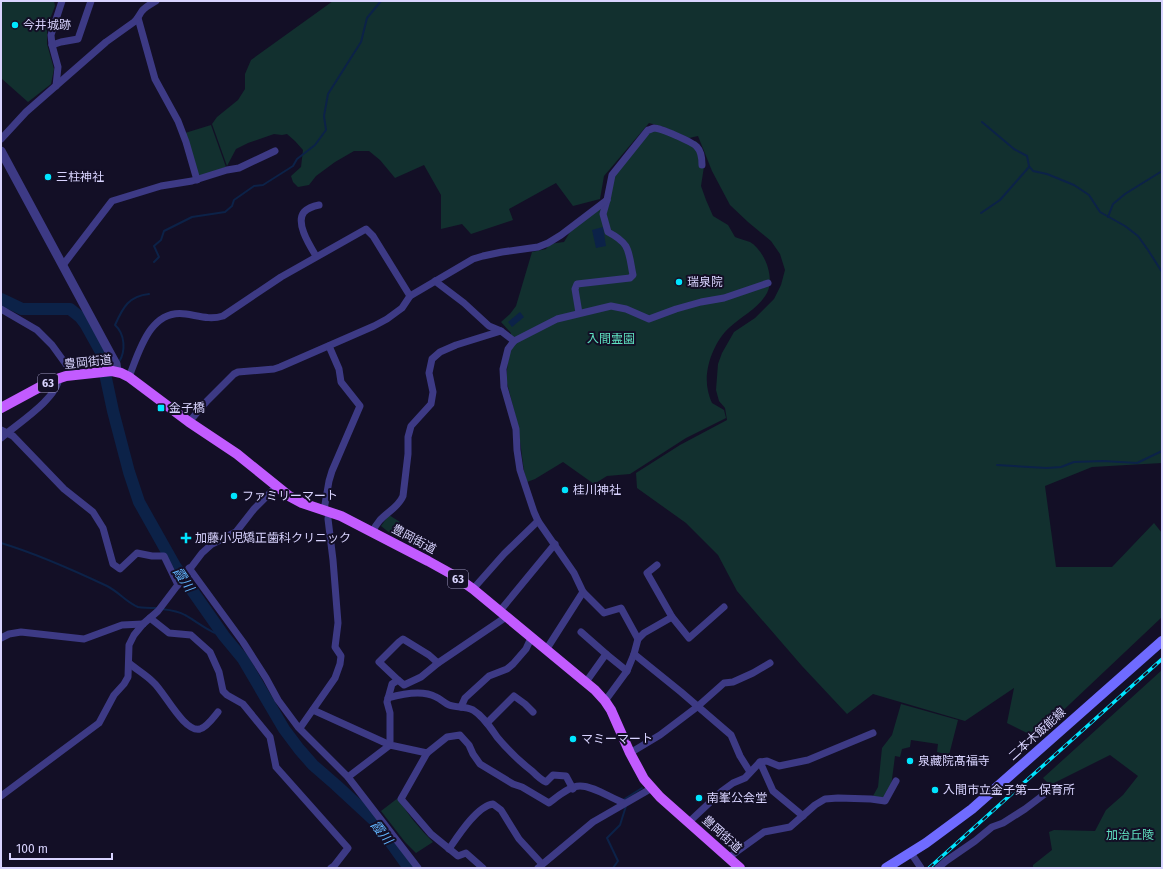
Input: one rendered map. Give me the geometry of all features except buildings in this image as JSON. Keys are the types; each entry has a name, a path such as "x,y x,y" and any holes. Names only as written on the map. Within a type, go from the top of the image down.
{"main road":[{"name":"豊岡街道","path":"1,408 59,378 73,374 109,371 129,377 189,422 237,454 276,487 302,503 341,516 455,576 473,589 586,682 606,701 616,719 637,769 652,788 740,868"},
{"name":"二本木飯能線","path":"886,868 942,832 972,809 1162,641"}],"street":[{"path":"56,86 58,67 51,35 52,28 62,1"},
{"path":"52,45 78,39 91,1"},
{"path":"1,139 26,112 106,42 138,18 141,12 149,5 156,1"},
{"path":"138,18 155,79 180,126 197,180"},
{"path":"579,313 575,289 577,284 630,278 633,275 627,246 624,242 608,232 602,214 607,200 612,175 648,130 655,128 666,131 698,147 701,153 702,165"},
{"path":"1,150 116,364 109,371"},
{"path":"63,265 112,201 161,186 197,180 227,170 239,168 275,151"},
{"path":"189,422 207,401 234,374 250,370 274,369 292,363 374,326 402,308 410,296 473,260 483,256 538,247 548,243 607,200"},
{"path":"316,256 304,236 302,217 304,212 319,205"},
{"path":"129,377 143,342 156,322 168,314 180,313 212,318 223,316 282,276 366,229 373,236 410,296"},
{"path":"435,281 464,303 490,326 501,331 514,341"},
{"path":"638,639 621,608 604,613 583,592 574,573 538,521 520,470 516,429 503,381 503,369 506,354 514,341 557,319 611,306 626,309 649,319 676,309 724,298 768,282"},
{"path":"1,309 37,330 52,345 73,374"},
{"path":"373,532 374,526 383,515 400,501 403,496 408,454 408,437 411,426 431,404 433,392 429,373 432,359 440,352 456,345 501,331"},
{"path":"300,728 335,678 340,664 341,656 335,647 338,624 333,560 327,511 329,481 360,406 341,382 339,369 329,346"},
{"path":"1,438 4,431 48,399 56,388 59,378"},
{"path":"4,431 13,436 64,489 93,512 103,528 113,564 120,569 137,553 152,556 164,556 180,583"},
{"path":"1,796 99,723 114,695 128,677 129,645 134,635 143,624 158,611 202,552 212,544 236,532 254,509 276,487"},
{"path":"473,589 504,554 538,521"},
{"path":"438,662 403,639 379,662 404,685 421,677 438,662 502,614 555,544"},
{"path":"657,565 647,574 672,617 689,638 724,607"},
{"path":"188,570 242,642 266,678 278,700 300,728 348,777 418,868"},
{"path":"546,650 583,592"},
{"path":"606,701 627,671 638,639 644,633 672,617"},
{"path":"150,618 169,633 191,635 210,652 217,666 223,691 243,704 270,737 276,767 348,848 331,868"},
{"path":"1,638 9,634 21,632 84,639 122,625 143,624"},
{"path":"581,632 627,671"},
{"path":"461,707 464,698 489,676 507,669 513,664 526,649 531,638"},
{"path":"586,682 606,654"},
{"path":"634,654 731,735 740,756 750,772"},
{"path":"129,663 154,683 170,705 190,726 195,729 200,729 218,712"},
{"path":"630,753 660,735 698,707 724,683 733,682 770,663"},
{"path":"390,745 390,713 387,702 392,684 398,680"},
{"path":"388,698 413,693 435,696 454,707 473,710 487,723 518,760 536,775 546,782 553,775 566,776 573,789"},
{"path":"487,723 514,696 533,712"},
{"path":"313,710 390,745 427,753"},
{"path":"689,822 732,783 745,778 760,762 767,761 779,766 808,760 873,733"},
{"path":"483,868 466,853 458,856 448,849 424,827 401,799 427,753 447,737 460,735 469,745 480,764 549,803 579,786 594,789 612,799 624,803"},
{"path":"348,777 390,745"},
{"path":"760,762 773,790 803,816"},
{"path":"728,858 764,832 790,827 815,805 825,799 872,799 885,801 896,781"},
{"path":"448,849 470,819 488,804 493,804 501,810 519,839 540,866 593,822 652,788"},
{"path":"938,868 992,828 1025,809 1050,790"},
{"path":"911,853 921,868"}],"green space":[{"path":"1,1 54,1 55,6 47,27 47,44 54,69 51,84 28,102 1,78"},
{"path":"333,1 1162,1 1162,463 1092,467 1045,486 1056,567 1112,567 1154,523 1162,533 1162,617 1035,737 1007,723 1014,688 965,721 873,694 847,714 802,666 737,591 718,555 686,523 637,488 636,473 680,445 727,420 725,408 719,401 716,390 718,364 722,353 734,332 755,318 774,299 781,285 785,270 780,254 771,241 730,205 712,171 698,136 689,138 664,127 649,123 604,176 600,199 573,206 556,183 509,209 513,220 471,234 462,224 441,229 441,195 424,165 395,178 380,160 369,151 354,151 335,162 316,176 309,185 298,187 293,182 291,176 301,167 303,150 287,134 274,134 236,149 227,166 212,124 217,117 238,100 245,89 245,74 251,60"},
{"path":"211,125 226,167 200,177 198,175 185,133"},
{"name":"入間霊園","path":"648,128 696,141 702,149 705,160 701,186 713,216 728,225 735,237 750,242 755,246 764,258 767,265 770,280 767,293 764,298 724,333 711,356 707,374 708,391 712,403 724,410 726,418 686,438 630,474 607,476 594,484 563,462 535,479 527,482 524,471 518,426 506,379 511,333 501,322 516,306 532,252 546,249 549,244 564,242 573,227 603,205 609,175"},
{"path":"389,515 400,522 391,534 381,526"},
{"name":"加治丘陵","path":"1162,670 1162,868 1033,868 1033,865 1052,850 1049,832 1054,830 1095,831 1106,810 1123,795 1138,776 1110,755 1050,785 1043,778"},
{"path":"901,704 958,720 949,755 937,752 938,744 911,740 910,747 902,749 900,757 895,756 891,787 883,799 873,796 878,787 882,748 892,735"},
{"path":"398,798 405,810 433,842 416,853 405,842 381,811"}],"water":[{"path":"603,227 606,246 596,248 592,230"},
{"path":"520,312 524,317 512,327 508,322"}],"waterway":[{"path":"154,262 159,257 154,246 161,240 164,231 192,217 225,212 232,206 234,200 254,186 263,185 293,166 297,159 315,145 326,130 324,116 328,94 361,42 367,18 381,1"},
{"path":"982,122 1014,149 1027,156 1029,166 1033,171 1047,174 1074,185 1089,195 1100,212 1125,226 1138,236 1162,272"},
{"path":"981,213 1000,200 1029,167"},
{"path":"1108,217 1113,204 1125,194 1162,171"},
{"path":"119,362 123,353 123,338 115,325 124,308 132,300 136,297 149,294"},
{"name":"霞川","path":"1,299 22,309 70,309 80,317 86,325 104,359 104,369 113,411 129,472 139,502 175,566 224,636 243,659 284,729 299,749 313,765 376,822 409,868"},
{"path":"997,465 1047,468 1061,467 1074,462 1103,461 1137,463 1162,451"},
{"path":"1,543 42,557 94,580 111,588 138,607 157,608"},
{"path":"161,609 182,614 208,630 224,636"},
{"path":"623,800 642,788"},
{"path":"613,868 618,861 607,838 620,825 626,806"}],"railway":[{"path":"929,868 1162,659"}],"place":[{"name":"今井城跡","path":"15,25"},
{"name":"三柱神社","path":"48,177"},
{"name":"瑞泉院","path":"679,282"},
{"name":"金子橋","path":"161,408"},
{"name":"桂川神社","path":"565,490"},
{"name":"ファミリーマート","path":"234,496"},
{"name":"加藤小児矯正歯科クリニック","path":"186,538"},
{"name":"マミーマート","path":"573,739"},
{"name":"泉藏院髙福寺","path":"910,761"},
{"name":"入間市立金子第一保育所","path":"935,790"},
{"name":"南峯公会堂","path":"699,798"}]}
